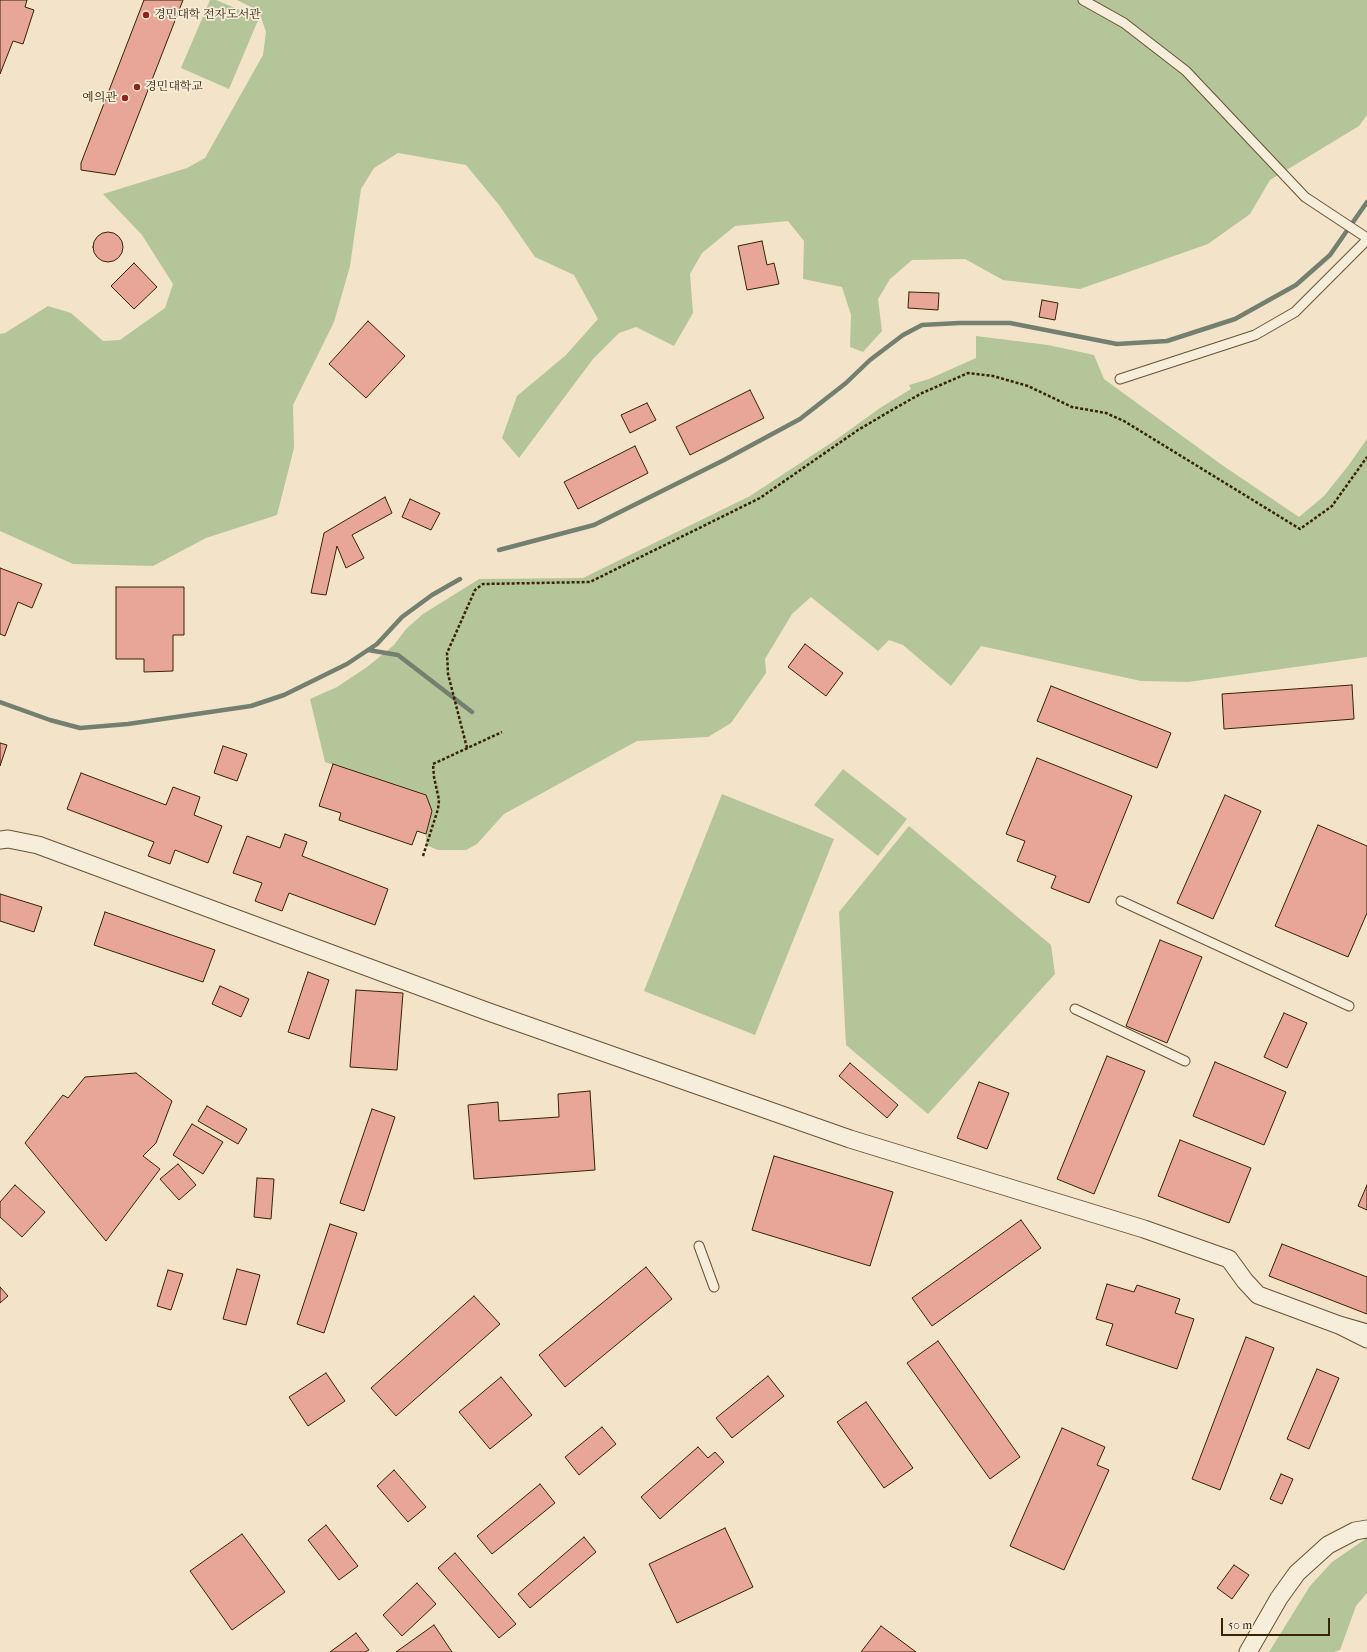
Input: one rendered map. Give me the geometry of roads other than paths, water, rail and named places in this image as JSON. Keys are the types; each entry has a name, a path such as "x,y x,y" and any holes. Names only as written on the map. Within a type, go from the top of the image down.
{"street":[{"path":"0,840 8,839 38,844 486,1012 850,1139 1144,1229 1229,1259 1245,1281 1258,1295 1339,1325 1367,1333"},
{"path":"1339,1325 1367,1339"},
{"path":"1248,1652 1279,1598 1297,1573 1328,1545 1355,1531 1367,1529"}],"lane":[{"path":"1083,0 1124,23 1186,71 1305,197 1367,239 1295,312 1255,335 1120,379"},
{"path":"1121,901 1349,1006"},
{"path":"1075,1009 1185,1061"},
{"path":"699,1246 714,1287"}],"waterway":[{"path":"499,550 594,525 724,460 800,419 846,383 870,360 903,335 922,325 1010,323 1117,344 1167,341 1235,319 1296,285 1330,255 1367,202"},
{"path":"0,702 50,720 80,728 128,724 251,706 284,695 347,664 377,644 402,617 432,595 460,579"},
{"path":"368,650 398,655 472,712"}],"place":[{"name":"경민대학 전자도서관","path":"146,15"},
{"name":"경민대학교","path":"137,87"},
{"name":"예의관","path":"125,98"}]}
